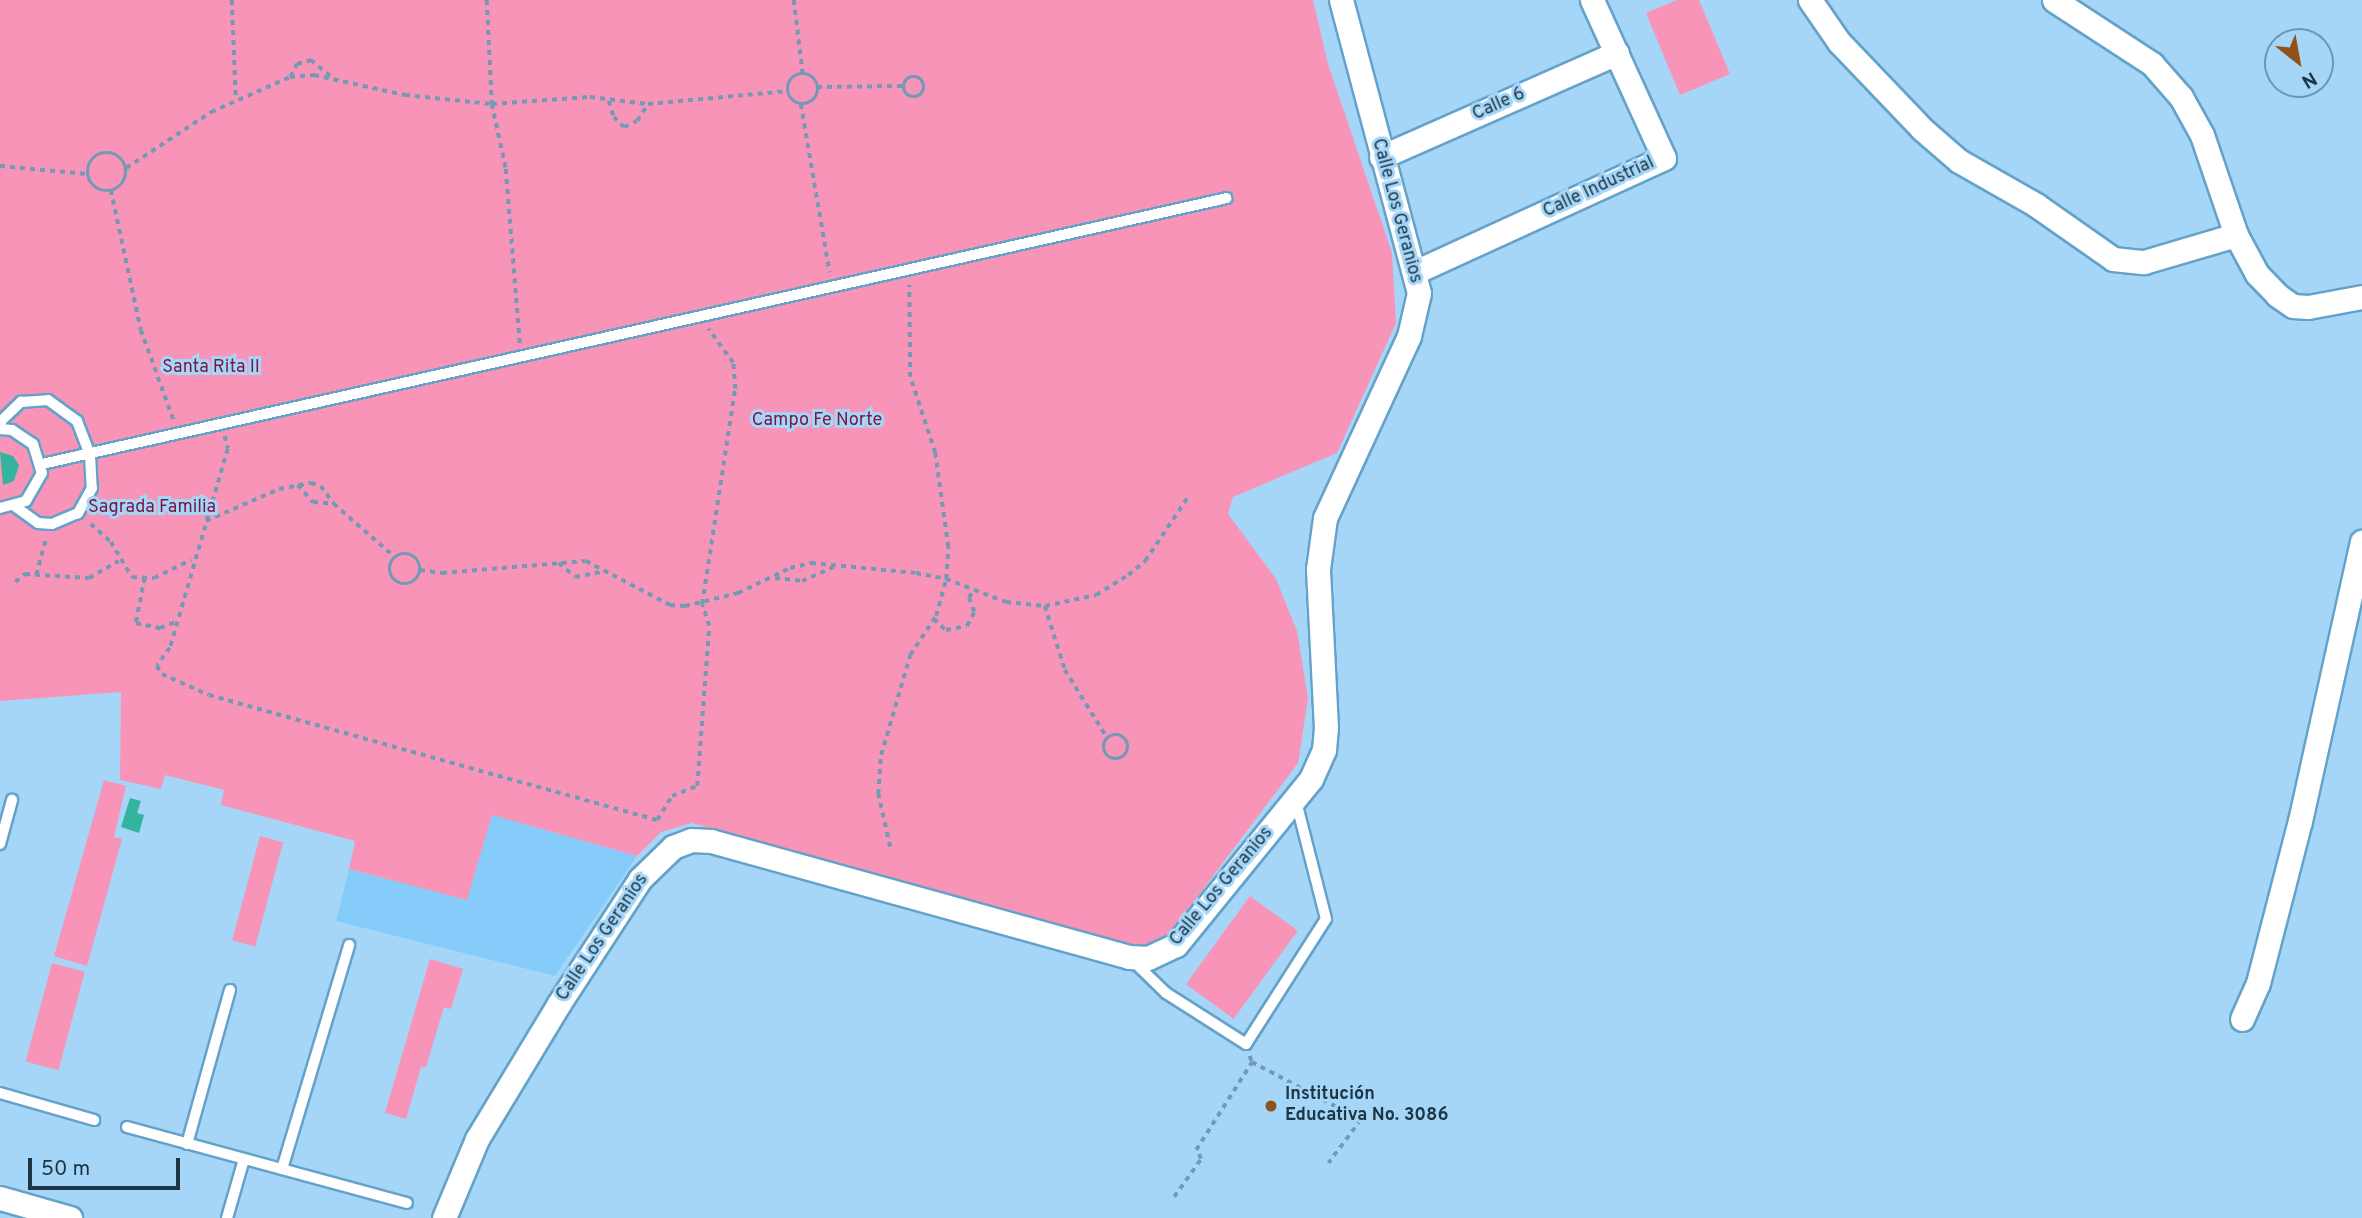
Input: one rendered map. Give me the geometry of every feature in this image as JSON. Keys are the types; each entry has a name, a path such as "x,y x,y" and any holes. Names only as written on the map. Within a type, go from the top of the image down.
{"street":[{"name":"Calle Los Geranios","path":"444,1218 477,1139 558,1004 640,879 656,859 682,843 711,841 1129,957 1154,957 1176,945 1296,799 1320,765 1324,750 1326,688 1318,569 1325,518 1417,318 1415,272 1381,157 1340,0"},
{"name":"Calle Industrial","path":"1415,272 1664,158 1592,0"},
{"path":"1810,0 1839,42 1922,129 1959,161 2036,205 2113,259 2144,262 2236,235"},
{"path":"2054,0 2152,64 2181,97 2202,135 2236,235 2257,275 2293,306 2362,297"},
{"name":"Calle 6","path":"1381,157 1617,53"},
{"path":"2242,1019 2258,983 2300,821 2362,542"},
{"path":"0,1198 70,1218"}],"lane":[{"path":"42,464 179,436 907,273 1227,198"},
{"path":"0,508 15,506 35,491 42,464 24,436 0,429 1,421 21,402 48,400 77,421 90,455 92,488 78,513 52,524 38,523 15,506"},
{"path":"1129,957 1166,993 1246,1044 1326,919 1296,799"},
{"path":"0,844 12,800"},
{"path":"282,1169 349,945"},
{"path":"187,1144 230,990"},
{"path":"0,1093 94,1120"},
{"path":"127,1127 407,1203"},
{"path":"226,1218 244,1159"}],"path":[{"path":"232,0 236,98"},
{"path":"488,0 492,104 506,169 521,359"},
{"path":"794,0 803,74"},
{"path":"290,77 297,64 311,60 333,78"},
{"path":"788,90 792,78 803,74 811,77 817,88 814,98 801,104"},
{"path":"126,169 236,98 290,77 333,78 405,95 492,104 590,97 648,104 788,90"},
{"path":"817,88 904,86 917,78 923,91 910,97 904,86"},
{"path":"788,90 801,104 833,289"},
{"path":"609,101 614,117 624,127 637,121 648,104"},
{"path":"108,153 120,157 126,169 124,181 111,191 97,188 88,174 91,162 108,153"},
{"path":"0,166 88,174"},
{"path":"111,191 141,330 179,436"},
{"path":"890,847 878,794 881,755 910,655 934,618 946,579 945,500 910,377 907,273"},
{"path":"222,426 228,449 176,622 158,670 209,695 657,820 672,796 696,786 709,626 702,604 735,389 729,354 700,319"},
{"path":"205,521 298,484 321,486 334,504 396,558 414,557 420,569"},
{"path":"298,484 313,502 334,504"},
{"path":"420,569 442,573 586,561 601,572 670,605 702,604 775,578 800,564 836,566 946,579 1006,602 1045,606 1096,595 1128,575 1145,561 1188,497"},
{"path":"91,524 111,542 119,561 132,577 145,578 175,571 193,559"},
{"path":"36,575 46,537"},
{"path":"396,558 391,572 399,583 413,582 420,569"},
{"path":"15,582 25,574 89,578 119,561"},
{"path":"559,563 575,577 601,572"},
{"path":"775,578 802,581 836,566"},
{"path":"145,578 136,623 160,628 176,622"},
{"path":"934,618 947,630 967,626 974,612 969,598 972,590"},
{"path":"1045,606 1065,670 1108,739 1108,756 1119,759 1125,755 1128,747 1122,737 1108,739"},
{"path":"1246,1044 1252,1062 1361,1120 1329,1163"},
{"path":"1174,1197 1201,1159 1196,1150 1252,1062"}],"shaded area":[{"path":"0,452 13,456 19,465 14,481 3,485"},
{"path":"130,798 141,801 137,813 144,815 139,833 121,827"},
{"path":"492,815 637,856 555,976 336,921 349,869 467,900"}],"green space":[{"name":"Campo Fe Norte","path":"0,0 1313,0 1328,64 1392,253 1396,323 1337,453 1233,497 1228,514 1276,579 1297,631 1308,699 1298,763 1164,941 1141,948 692,823 661,832 637,856 492,815 467,900 349,869 355,841 221,805 224,790 165,775 161,789 120,780 121,692 0,701"},
{"path":"1677,0 1699,0 1730,74 1680,95 1646,13"},
{"path":"104,780 126,786 114,837 122,839 87,966 54,956"},
{"path":"260,836 283,842 255,947 232,940"},
{"path":"1250,896 1298,931 1234,1019 1186,984"},
{"path":"430,959 463,969 451,1009 444,1007 426,1067 421,1067 406,1119 385,1113"},
{"path":"52,963 85,972 58,1070 26,1062"}],"place":[{"name":"Institución Educativa No. 3086","path":"1271,1106"}],"park label":[{"name":"Santa Rita II","path":"211,368"},
{"name":"Sagrada Familia","path":"152,508"}]}
